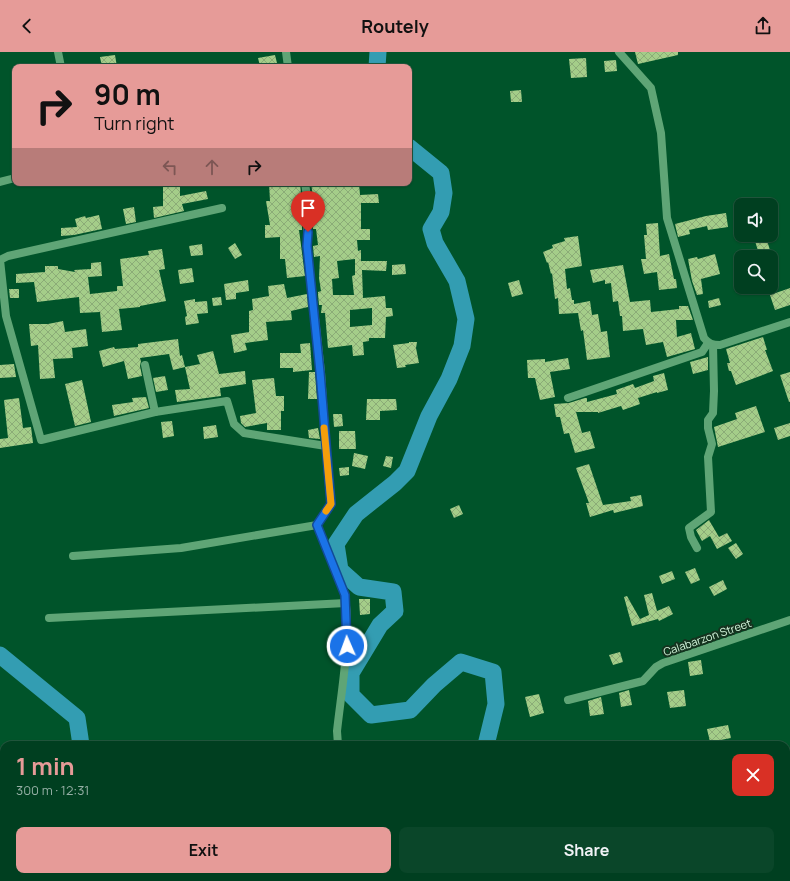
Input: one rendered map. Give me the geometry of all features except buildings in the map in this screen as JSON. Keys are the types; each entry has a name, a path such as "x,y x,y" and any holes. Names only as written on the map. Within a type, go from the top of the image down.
{"street":[{"path":"58,52 60,64"},
{"path":"286,52 288,64"},
{"path":"619,52 651,88 661,133 667,218 704,338 710,344 720,345 790,322"},
{"path":"0,182 12,179"},
{"path":"73,556 181,548 317,525 331,504 320,372 307,246 308,204 305,186"},
{"path":"222,208 15,254 0,260 6,316 40,440 155,412 227,401 234,424 244,433 326,446"},
{"path":"568,398 702,352 710,344"},
{"path":"697,548 691,537 689,528 711,512 708,457 712,444 708,428 708,420 713,413 714,391 710,344"},
{"path":"145,365 155,412"},
{"path":"317,525 345,595 346,603 347,646 337,731 338,741"},
{"path":"49,618 346,603"},
{"name":"Calabarzon Street","path":"568,700 639,683 656,667 663,663 790,620"}],"waterway":[{"path":"377,64 378,52"},
{"path":"412,149 441,173 444,193 441,212 431,229 435,243 457,281 466,319 462,346 449,379 429,416 407,471 395,483 356,514 336,544 340,570 359,587 393,592 395,611 380,625 351,673 351,695 371,715 410,710 434,685 461,662 493,672 496,704 487,741"},
{"path":"0,655 77,718 80,741"}],"slow traffic":[{"path":"324,428 331,504 326,511"}],"route":[{"path":"308,232 307,246 320,372 331,504 317,525 345,595 347,646"}]}
